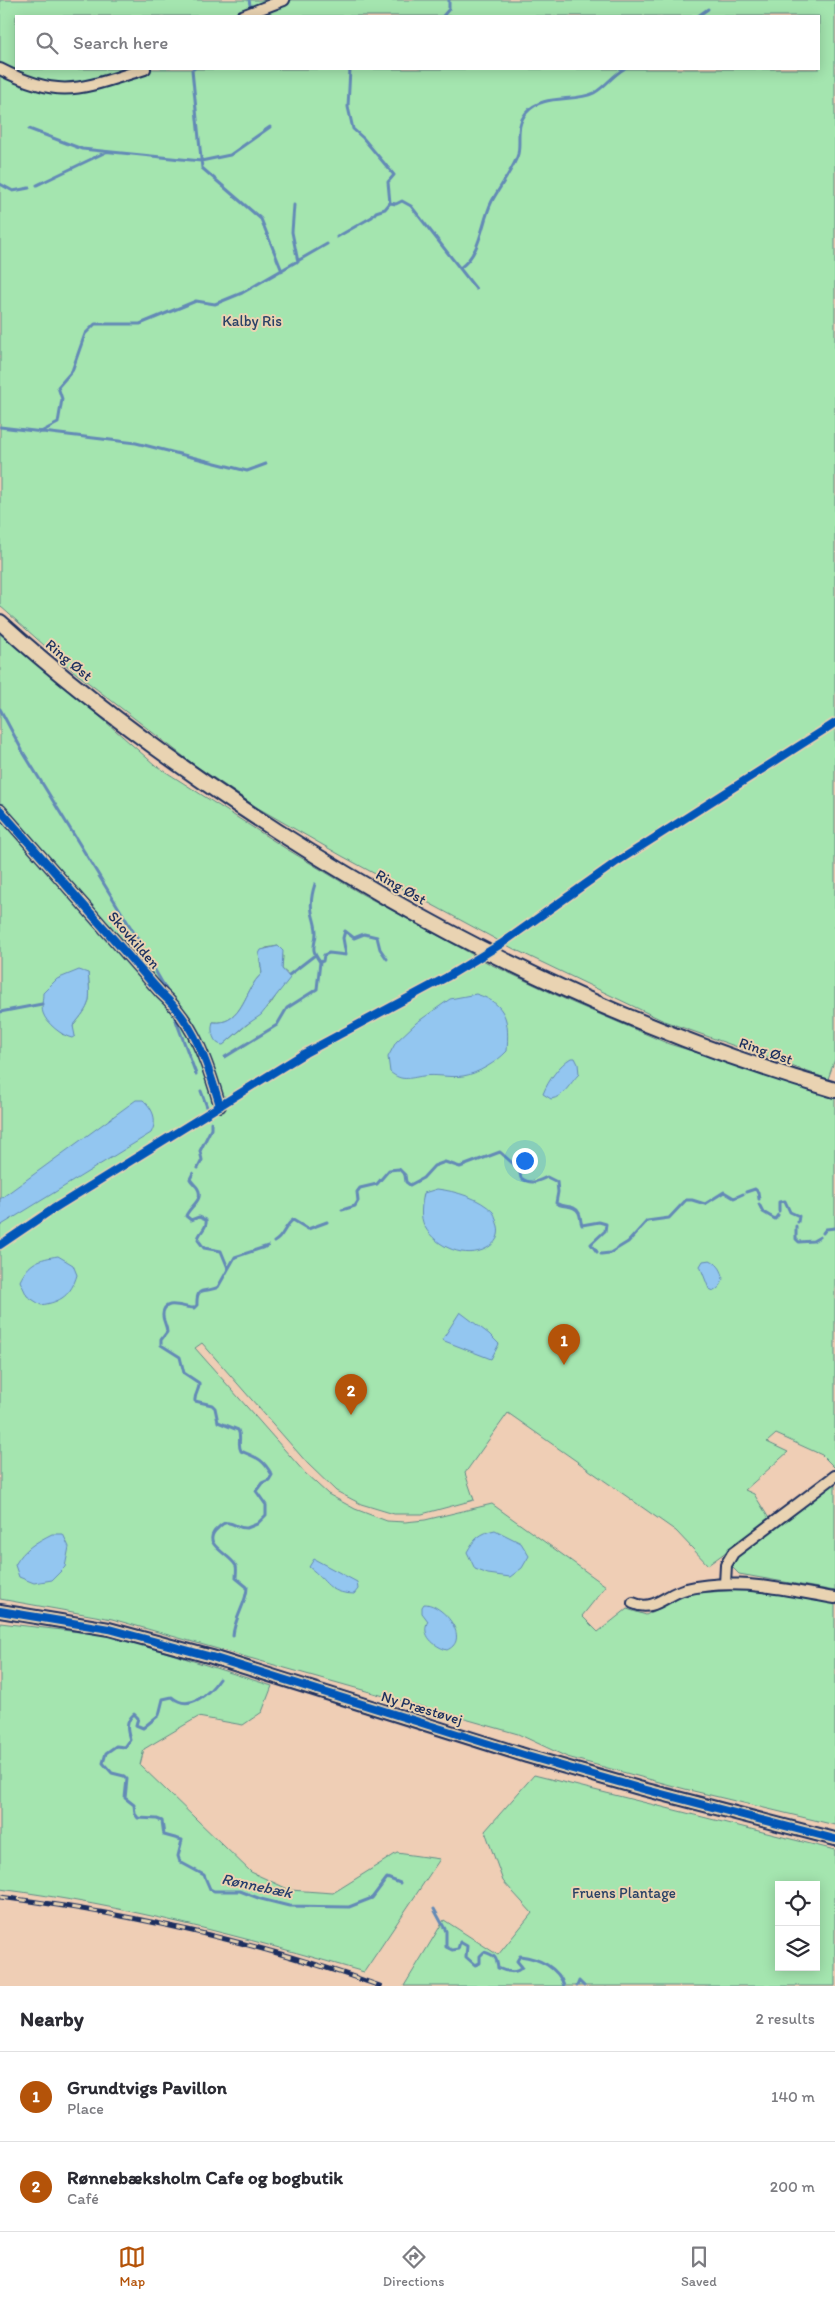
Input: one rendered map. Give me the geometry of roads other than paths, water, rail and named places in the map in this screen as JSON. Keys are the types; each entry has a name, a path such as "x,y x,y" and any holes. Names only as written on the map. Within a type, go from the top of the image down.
{"main road":[{"name":"Ring Øst","path":"0,622 90,699 183,768 300,847 395,903 499,959 577,996 678,1038 835,1090"}],"street":[{"path":"245,15 284,0"},
{"path":"0,68 26,82 58,90 86,87 142,70"},
{"name":"Skovkilden","path":"0,810 183,1015 189,1024 212,1077 220,1106"},
{"path":"725,1584 726,1565 733,1553 835,1476"},
{"path":"634,1603 641,1607 652,1606 684,1589 725,1584 748,1584 835,1598"},
{"name":"Ny Præstøvej","path":"0,1610 109,1629 184,1649 528,1756 639,1788 835,1839"}],"water":[{"path":"278,946 283,951 282,969 290,978 261,1015 223,1045 217,1043 213,1036 213,1022 228,1020 239,1010 262,973 259,954 261,950"},
{"path":"79,970 88,973 89,997 83,1013 73,1026 75,1036 72,1038 64,1035 47,1021 42,1008 43,993 57,979"},
{"path":"476,994 495,1003 504,1015 507,1023 508,1041 507,1051 503,1055 480,1070 463,1076 406,1078 398,1077 390,1072 388,1057 396,1042 416,1023 450,999"},
{"path":"571,1058 575,1058 578,1064 579,1074 560,1096 551,1099 543,1094 545,1089 558,1069"},
{"path":"136,1100 143,1100 152,1111 154,1124 151,1133 0,1226 0,1199"},
{"path":"437,1189 467,1196 488,1207 493,1212 498,1226 498,1236 493,1244 487,1248 470,1253 452,1250 436,1240 425,1227 422,1219 422,1201 424,1193"},
{"path":"58,1256 73,1265 77,1275 75,1282 72,1288 60,1299 41,1305 27,1296 20,1281 27,1270 35,1263 45,1258"},
{"path":"710,1260 721,1270 723,1279 719,1288 714,1291 709,1289 700,1266 703,1261"},
{"path":"460,1312 499,1344 491,1359 442,1340"},
{"path":"495,1530 521,1543 529,1556 522,1568 510,1577 488,1574 475,1569 467,1552 478,1537"},
{"path":"52,1534 63,1534 69,1547 65,1567 52,1580 34,1583 19,1577 15,1565 22,1555 31,1546"},
{"path":"314,1559 357,1582 358,1589 354,1594 333,1589 309,1567"},
{"path":"424,1604 439,1609 452,1622 456,1638 454,1645 447,1650 438,1646 427,1636 426,1626 428,1621 422,1613"}],"waterway":[{"path":"249,0 250,5"},
{"path":"444,15 449,9 449,0"},
{"path":"699,15 708,9"},
{"path":"192,70 202,168 261,219 282,271"},
{"path":"337,237 372,217 376,212 385,209 390,203 388,182 394,175 353,129 348,107 350,70"},
{"path":"460,268 473,254 492,201 516,159 519,149 519,128 526,113 541,103 577,98 594,93 622,70"},
{"path":"29,129 82,149 201,161 230,155 270,127"},
{"path":"37,185 106,152"},
{"path":"0,184 13,191 29,188"},
{"path":"390,203 396,204 402,201 411,206 476,289"},
{"path":"294,205 292,232 298,262"},
{"path":"39,433 58,423 62,399 58,387 72,371 85,334 95,324 140,324 196,301 215,304 242,293 327,244"},
{"path":"0,427 136,443 247,471 266,464"},
{"path":"0,709 23,752 139,941"},
{"path":"225,1057 277,1025 287,1008 317,989 320,962 314,950 316,929 311,905 315,884"},
{"path":"320,962 323,961 324,955 329,953 346,955 343,938 345,931 354,938 364,934 377,937 380,949 387,959"},
{"path":"145,953 167,991"},
{"path":"289,975 315,955"},
{"path":"0,1012 42,1004"},
{"path":"172,1010 196,1074"},
{"path":"201,1091 207,1107"},
{"path":"198,1168 202,1160 200,1151 211,1129 211,1122"},
{"name":"Rønnebæk","path":"342,1210 355,1206 358,1201 357,1192 360,1188 377,1184 389,1170 399,1169 405,1175 406,1182 410,1185 423,1178 434,1166 445,1162 460,1167 500,1152 519,1169 521,1178 528,1182 534,1182 547,1177 557,1182 556,1203 575,1208 580,1214 582,1225 599,1222 606,1224 605,1231 591,1244 597,1252"},
{"path":"193,1173 190,1179 198,1189 199,1197 186,1216 191,1220 199,1217 206,1220 206,1226 198,1240 204,1248 221,1251 228,1268"},
{"name":"Rønnebæk","path":"746,1192 755,1189 758,1192 759,1199"},
{"name":"Rønnebæk","path":"601,1254 610,1253 628,1242 647,1221 669,1218 686,1200 705,1204 724,1192 734,1198 743,1194"},
{"name":"Rønnebæk","path":"779,1211 779,1202 785,1201 790,1212 799,1216 798,1222"},
{"name":"Rønnebæk","path":"759,1204 763,1212 775,1219 778,1215"},
{"name":"Rønnebæk","path":"274,1242 293,1220 308,1229 327,1222"},
{"name":"Rønnebæk","path":"796,1226 796,1239 799,1242 813,1241 820,1237"},
{"name":"Rønnebæk","path":"823,1233 826,1229 835,1228"},
{"name":"Rønnebæk","path":"233,1636 247,1587 236,1578 236,1566 214,1544 213,1534 220,1526 226,1523 244,1528 257,1524 266,1515 266,1505 256,1491 272,1475 266,1465 260,1460 241,1451 238,1430 218,1422 215,1408 212,1405 195,1401 199,1383 184,1373 180,1357 161,1345 161,1340 167,1332 163,1316 166,1306 175,1305 194,1308 197,1305 198,1294 218,1287 235,1257 268,1246"},
{"name":"Rønnebæk","path":"219,1679 210,1690 192,1702 185,1703 172,1697 163,1699 159,1715 143,1728 136,1725 138,1718 134,1714 128,1723 130,1740 125,1747 116,1746 106,1753 103,1763 112,1773 124,1776 127,1779 125,1798 134,1805 135,1814 138,1818 162,1821 164,1835 182,1840 178,1856 180,1862 204,1875 210,1889 214,1891 240,1891 261,1899 289,1906 349,1907 372,1898 387,1878 400,1883"},
{"name":"Rønnebæk","path":"434,1909 446,1931 446,1947 452,1950 458,1949 460,1942 467,1946 466,1957 475,1965 480,1963 480,1956 484,1952 495,1957 498,1968 517,1971 522,1967 517,1961 520,1956 527,1957 553,1969 564,1986"},
{"name":"Rønnebæk","path":"577,1986 579,1981 584,1986"}],"railway":[{"path":"0,1897 96,1911 192,1931 287,1956 380,1986"}],"place":[{"name":"Grundtvigs Pavillon","path":"564,1365"},
{"name":"Rønnebæksholm Cafe og bogbutik","path":"351,1415"}],"park label":[{"name":"Kalby Ris","path":"252,321"},
{"name":"Fruens Plantage","path":"624,1893"}]}
